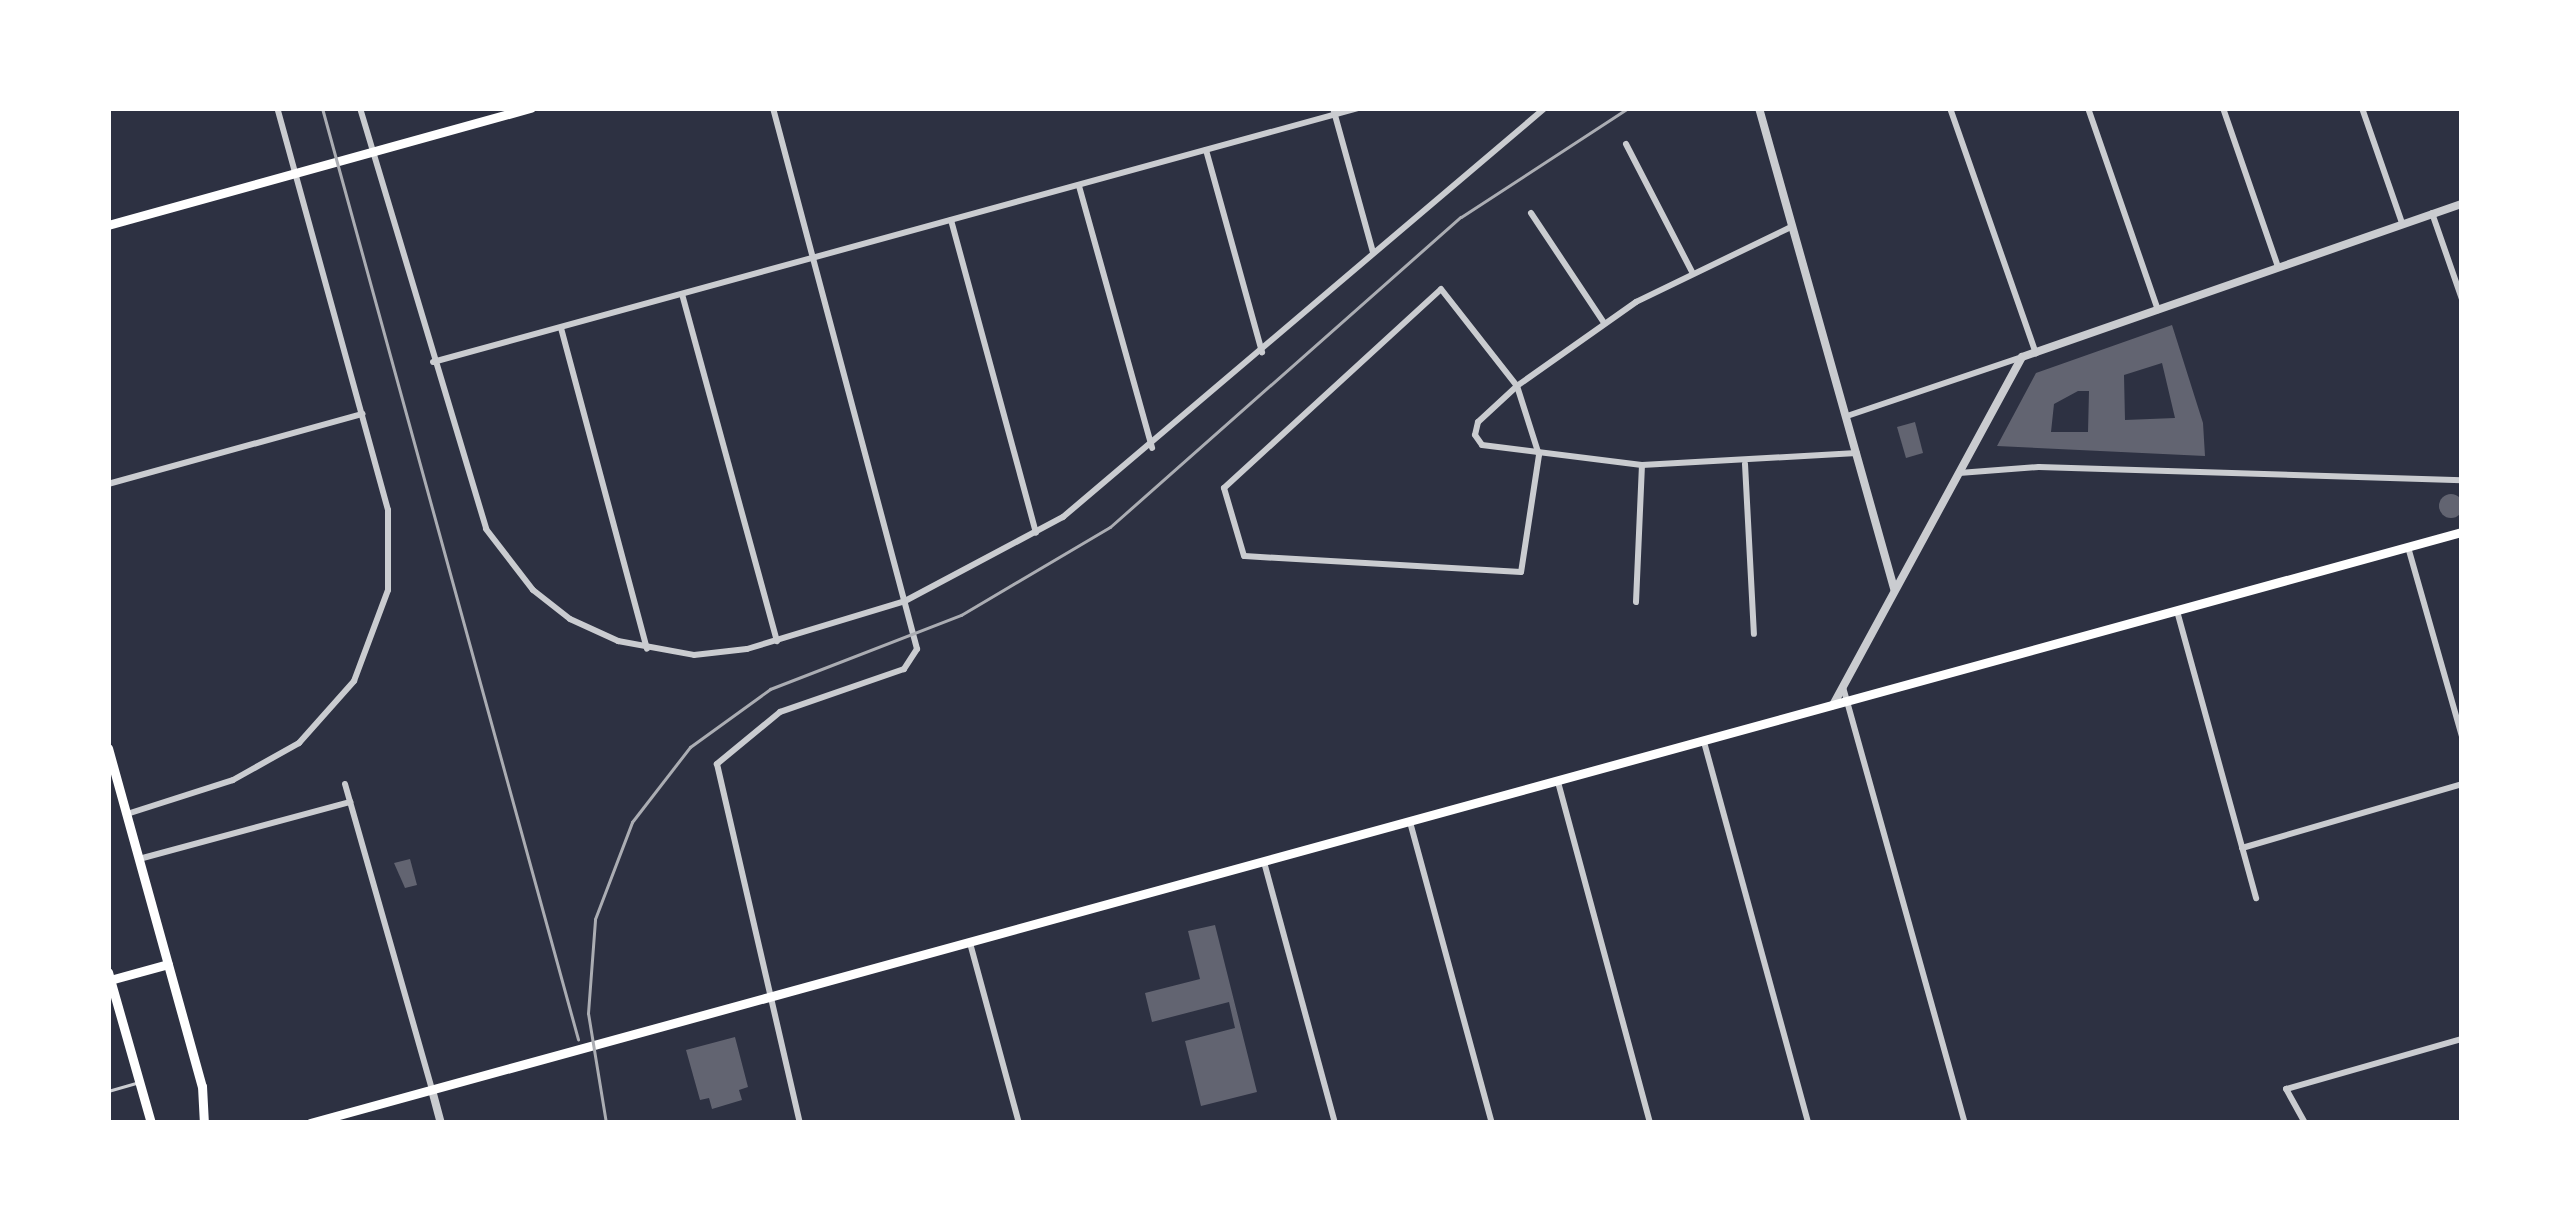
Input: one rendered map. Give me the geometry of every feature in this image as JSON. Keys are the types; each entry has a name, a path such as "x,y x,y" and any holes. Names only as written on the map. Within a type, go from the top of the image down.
{"main road":[{"path":"108,225 531,108"},
{"path":"310,1123 2462,532"},
{"path":"108,748 168,964 204,1123"},
{"path":"151,1123 109,976 168,964"}],"street":[{"path":"127,814 267,764 325,719 354,680 381,621 391,563 388,510 278,108"},
{"path":"360,108 471,496 503,557 570,619 647,649 716,654 777,641 905,601 1036,533 1152,448 1373,252 1545,108"},
{"path":"773,108 917,653 908,666 791,706 738,740 717,764 800,1123"},
{"path":"433,362 1358,108"},
{"path":"1759,108 1894,591"},
{"path":"1950,108 2036,352"},
{"path":"2088,108 2158,310"},
{"path":"2223,108 2278,267"},
{"path":"2362,108 2402,223"},
{"path":"1334,111 1373,252"},
{"path":"1626,144 1692,272"},
{"path":"1206,150 1262,352"},
{"path":"1079,184 1152,448"},
{"path":"1846,416 2462,204"},
{"path":"1532,213 1604,323"},
{"path":"2432,213 2462,299"},
{"path":"951,220 1036,533"},
{"path":"1791,227 1692,272 1604,323 1517,386 1478,422 1477,440 1539,455 1642,465 1744,464 1857,453"},
{"path":"1441,289 1517,386 1539,455 1522,572 1244,556 1223,488 1441,289"},
{"path":"682,294 777,641"},
{"path":"561,327 647,649"},
{"path":"1832,706 2022,357"},
{"path":"108,484 363,414"},
{"path":"1744,464 1754,634"},
{"path":"1636,602 1642,465"},
{"path":"1959,472 2045,467 2462,480"},
{"path":"2408,547 2462,736"},
{"path":"2177,611 2256,898"},
{"path":"1843,686 1965,1123"},
{"path":"1704,742 1808,1123"},
{"path":"1558,782 1650,1123"},
{"path":"344,784 441,1123"},
{"path":"2242,848 2462,784"},
{"path":"139,859 350,802"},
{"path":"1410,822 1492,1123"},
{"path":"1264,862 1335,1123"},
{"path":"970,943 1019,1123"},
{"path":"2305,1123 2287,1089 2462,1039"}],"lane":[{"path":"108,1091 138,1082"}],"building":[{"path":"2172,325 2203,423 2205,456 1997,446 2036,373","holes":["2162,363 2175,418 2125,420 2124,375","2078,391 2089,391 2088,432 2051,432 2054,404"]},
{"path":"1915,422 1923,453 1906,458 1897,427"},
{"path":"2451,494 2463,506 2451,518 2439,506"},
{"path":"410,859 417,885 405,888 394,863"},
{"path":"1215,925 1257,1092 1201,1106 1185,1041 1235,1028 1229,1002 1152,1022 1145,993 1200,979 1188,931"},
{"path":"735,1037 748,1087 739,1090 742,1100 712,1109 709,1098 700,1100 686,1050"}],"railway":[{"path":"322,108 578,1039"},
{"path":"606,1123 588,1013 595,919 632,822 690,747 770,689 961,615 1110,527 1461,217 1628,108"}]}
